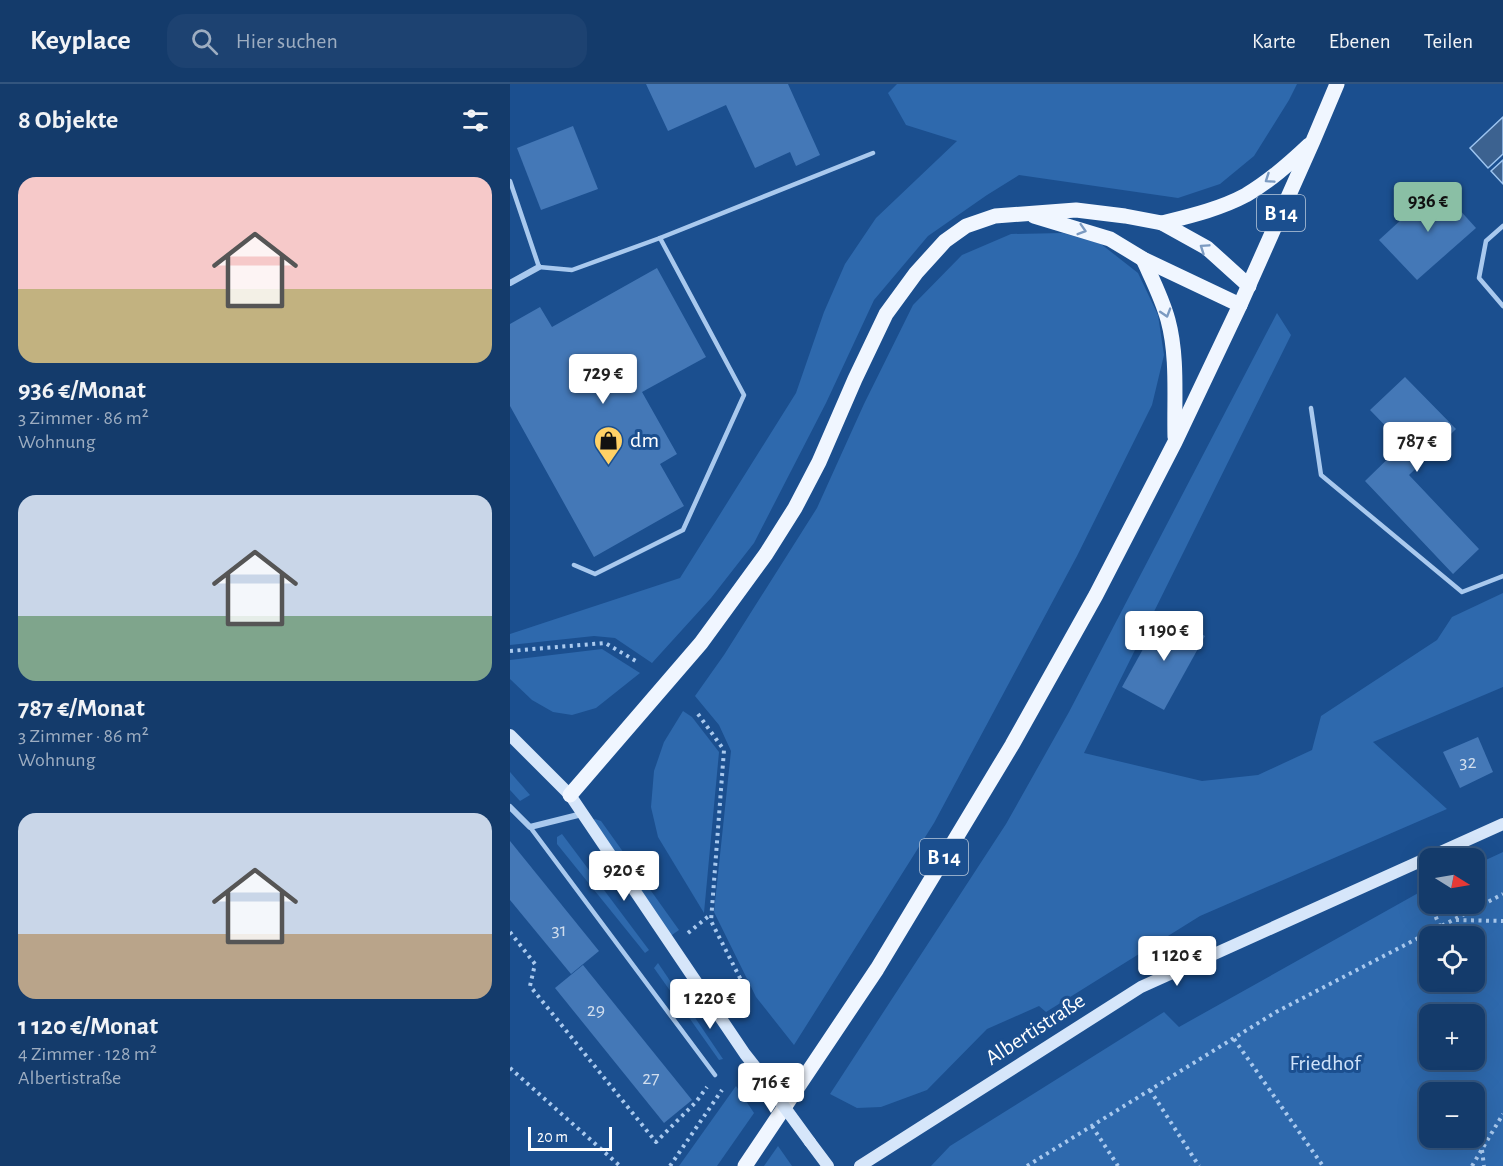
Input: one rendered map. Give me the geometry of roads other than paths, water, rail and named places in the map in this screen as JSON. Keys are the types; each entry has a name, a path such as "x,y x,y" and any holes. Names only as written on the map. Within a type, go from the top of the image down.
{"main road":[{"name":"B 14","path":"745,1166 877,969 1012,746 1095,595 1174,442 1249,286 1337,84"},
{"path":"1162,223 1205,212 1245,195 1281,171 1313,141"},
{"path":"570,795 701,643 766,554 795,508 819,462 886,314 916,273 945,241 966,226 995,216 1076,210 1162,223 1207,248 1249,286"},
{"path":"1026,213 1110,239 1143,259 1240,304"},
{"path":"1143,259 1160,296 1168,321 1174,357 1174,442"},
{"path":"510,735 570,795 739,1045 828,1166"},
{"name":"Albertistraße","path":"860,1166 1141,987 1503,824"}],"street":[{"path":"510,283 539,267"},
{"path":"510,807 530,827 583,814"}],"lane":[{"path":"510,181 539,267 572,270 660,238 873,153"},
{"path":"1503,225 1486,241 1479,278 1503,306"},
{"path":"574,565 595,574 683,530 744,395 660,238"},
{"path":"1311,408 1321,475 1462,592 1503,576"},
{"path":"530,827 715,1076"}],"place":[{"name":"dm","path":"609,466"}],"park label":[{"name":"Friedhof","path":"1325,1063"}]}
